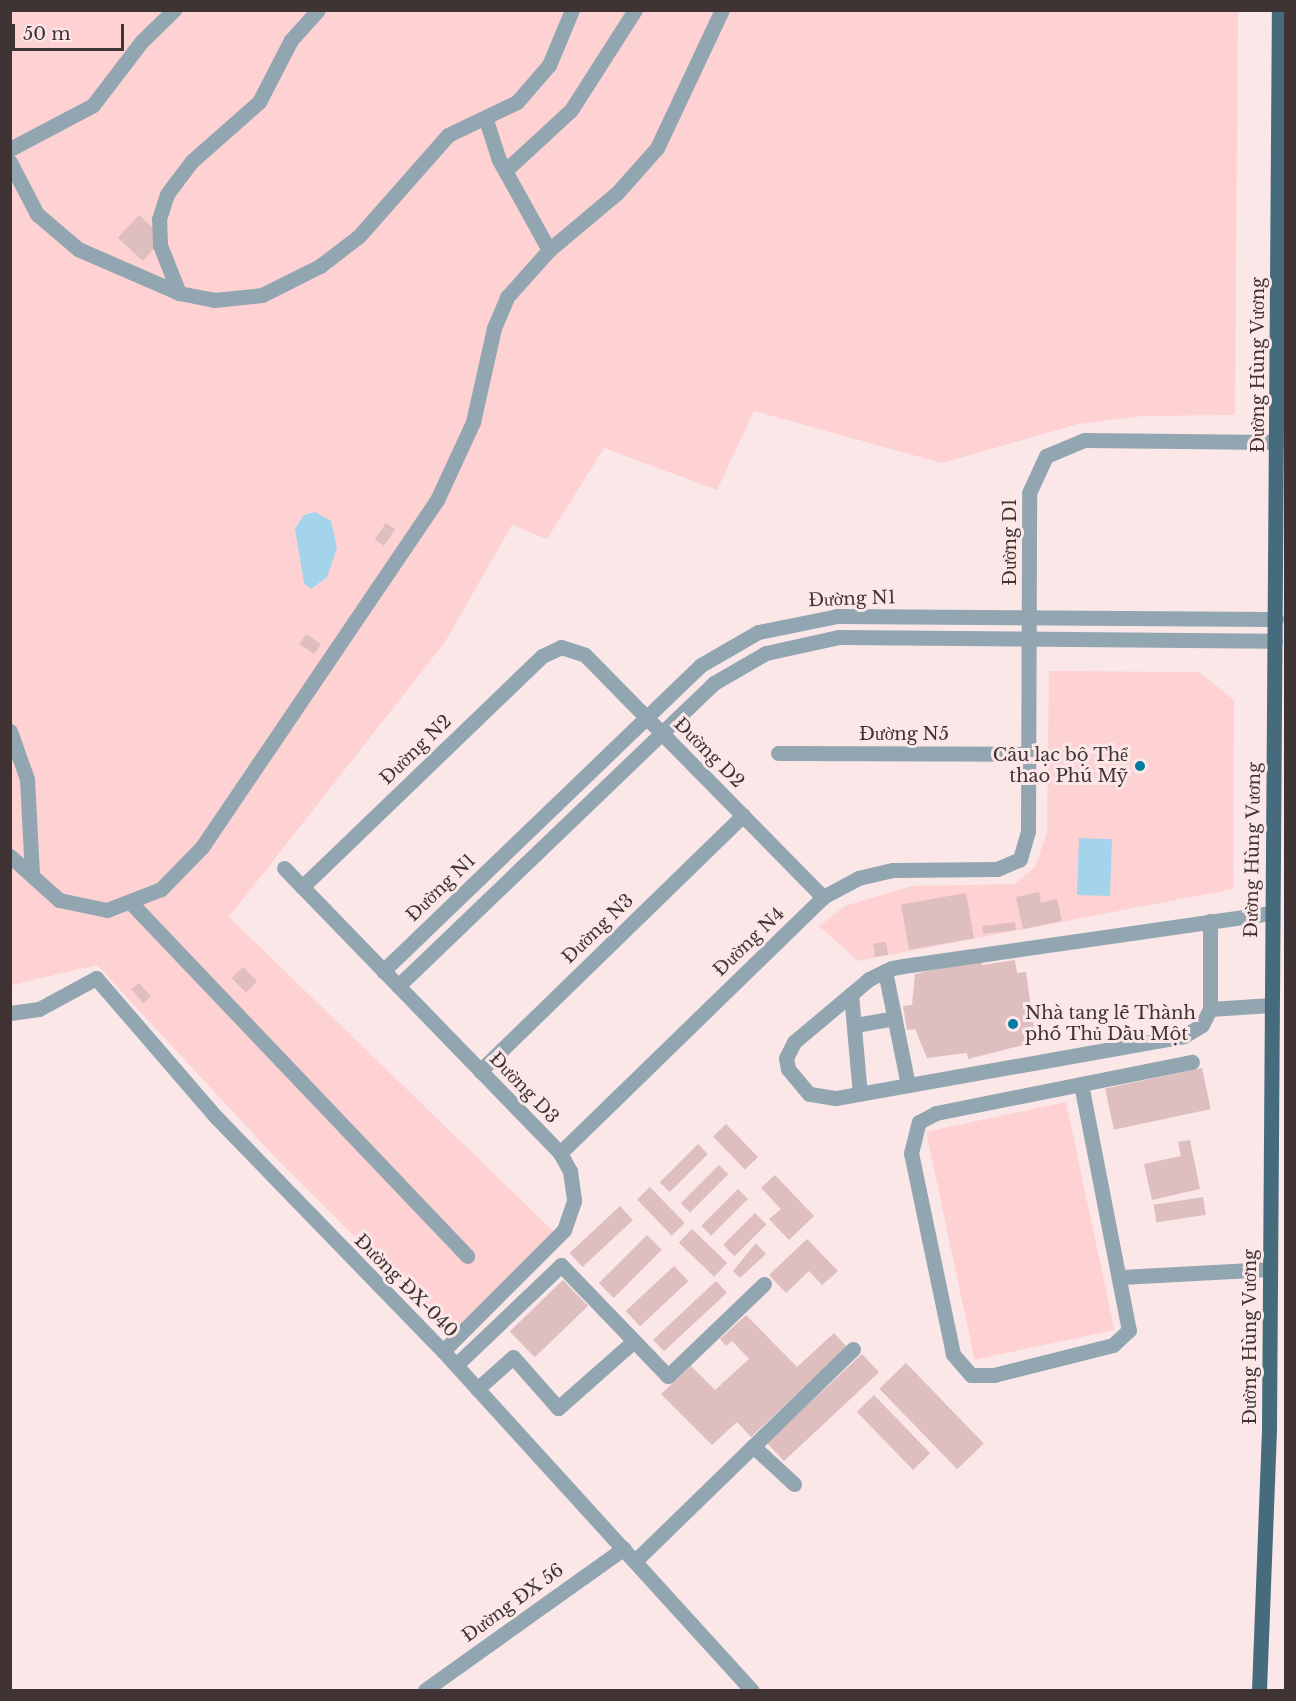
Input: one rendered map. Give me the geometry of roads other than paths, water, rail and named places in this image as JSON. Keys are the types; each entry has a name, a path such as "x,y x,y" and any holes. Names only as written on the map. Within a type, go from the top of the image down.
{"main road":[{"name":"Đường Hùng Vương","path":"1259,1690 1278,1004 1271,913 1275,619 1281,442 1279,10"}],"street":[{"path":"10,149 93,105 142,41 174,10"},
{"path":"179,293 160,245 159,219 167,194 192,161 259,102 296,32 318,10"},
{"path":"10,162 27,200 63,239 179,293 230,300 288,285 358,236 437,144 517,102 538,81 559,48 572,10"},
{"path":"506,170 571,110 635,10"},
{"path":"10,856 59,900 82,909 132,904 173,879 202,847 404,554 462,452 500,312 517,284 549,250 617,193 657,148 722,10"},
{"path":"486,120 506,170 549,250"},
{"name":"Đường D1","path":"1016,863 1028,839 1031,483 1054,450 1084,440 1281,442"},
{"name":"Đường N1","path":"383,971 647,717 719,652 778,625 837,616 1275,619"},
{"name":"Đường N1","path":"398,986 662,733 732,671 793,644 839,637 1275,641"},
{"name":"Đường D2","path":"561,647 585,655 823,897"},
{"name":"Đường N2","path":"302,887 542,656 561,647"},
{"path":"10,731 27,779 32,874"},
{"name":"Đường N5","path":"778,753 1029,754"},
{"name":"Đường N3","path":"480,1071 743,815"},
{"name":"Đường N4","path":"560,1153 823,897 858,879 893,870 989,869 1016,863"},
{"name":"Đường D3","path":"284,868 560,1153 573,1180 568,1225 443,1352"},
{"path":"132,904 467,1256"},
{"path":"1210,921 1210,1009 1202,1025 1184,1036 860,1094 826,1098 809,1094 786,1064 790,1047 851,994 885,970 1210,921 1271,913"},
{"path":"885,970 908,1085"},
{"name":"Đường ĐX-040","path":"10,1012 39,1008 96,978 218,1118 456,1365 752,1690"},
{"path":"851,994 860,1094"},
{"path":"1210,1009 1278,1004"},
{"path":"855,1025 894,1018"},
{"path":"1081,1084 1130,1324 1113,1345 985,1376 971,1375 955,1360 911,1153 914,1130 936,1113 1081,1084 1192,1062"},
{"path":"456,1365 561,1266 668,1376 765,1284"},
{"path":"1120,1277 1270,1269"},
{"path":"477,1389 513,1357 558,1408 634,1341"},
{"path":"635,1561 853,1349"},
{"path":"753,1446 794,1484"},
{"name":"Đường ĐX 56","path":"425,1690 624,1548"}],"water":[{"path":"315,512 331,521 337,548 327,577 311,589 304,583 295,529 304,515"},
{"path":"1079,838 1112,839 1110,896 1077,895"}],"place":[{"name":"Câu lạc bộ Thể thao Phú Mỹ","path":"1140,766"},
{"name":"Nhà tang lễ Thành phố Thủ Dầu Một","path":"1013,1024"}]}
